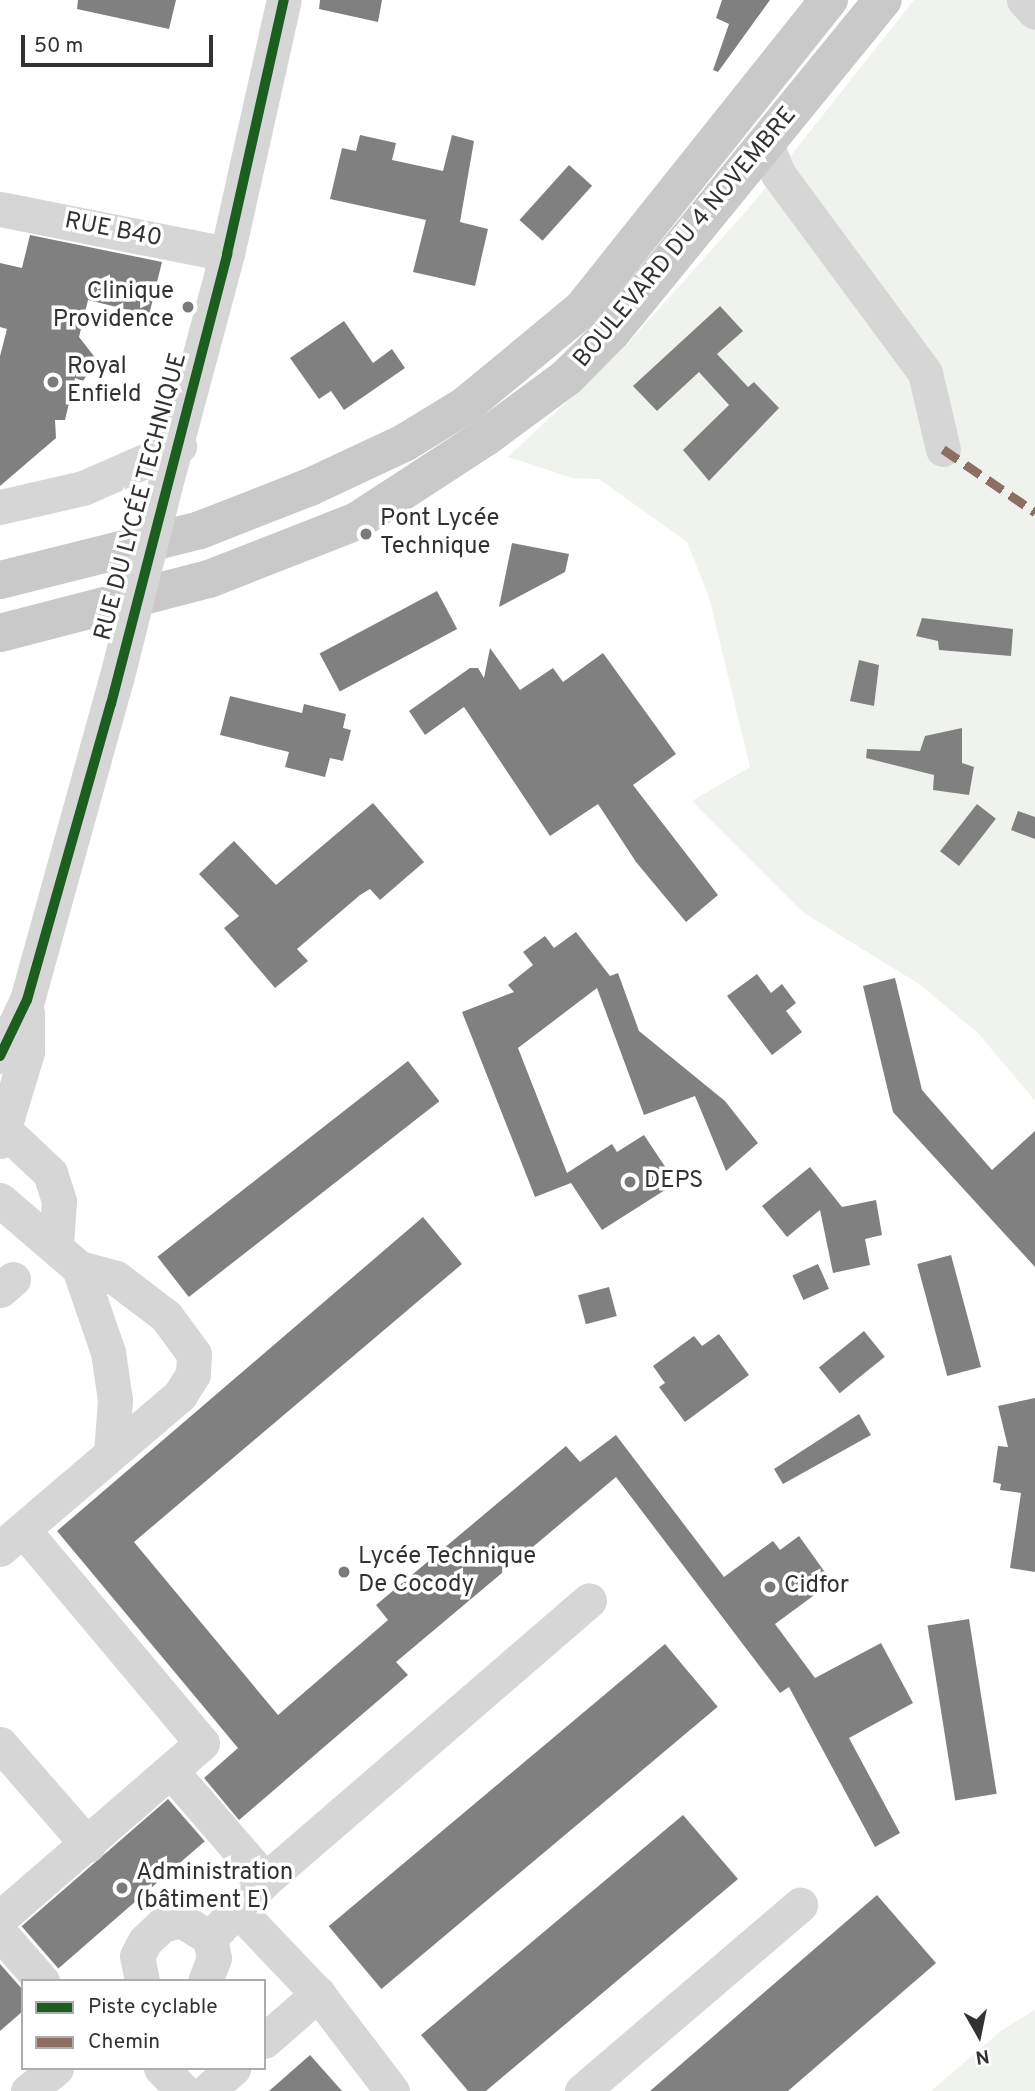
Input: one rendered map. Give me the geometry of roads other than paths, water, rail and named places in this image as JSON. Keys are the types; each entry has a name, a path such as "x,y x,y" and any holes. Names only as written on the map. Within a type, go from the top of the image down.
{"main road":[{"name":"BOULEVARD DU 4 NOVEMBRE","path":"0,580 200,530 322,482 466,405 582,309 829,0"},
{"name":"BOULEVARD DU 4 NOVEMBRE","path":"0,633 209,579 357,521 419,483 567,377 611,333 883,0"}],"street":[{"name":"RUE DU LYCÉE TECHNIQUE","path":"27,1000 116,680 165,485 179,446 284,0"},
{"path":"1024,0 1035,12"},
{"path":"766,144 778,174 925,373 943,449"},
{"name":"RUE B40","path":"0,208 226,254"},
{"path":"0,507 83,488 179,446"},
{"path":"0,1056 27,1000"},
{"path":"27,1000 27,1052 2,1133 50,1173 59,1201 68,1257 108,1352 115,1400 111,1453"},
{"path":"0,1200 68,1257 116,1278 166,1316 194,1354 193,1374 180,1395 11,1539 202,1743 0,1918"},
{"path":"210,1938 265,1880 589,1600"},
{"path":"0,1744 88,1844"},
{"path":"171,1771 265,1880"},
{"path":"582,2091 800,1905"},
{"path":"237,1909 318,1994 392,2091"},
{"path":"142,1979 137,1956 162,1925 181,1920 210,1938 214,1958 206,1979"},
{"path":"0,1933 40,1979"},
{"path":"266,2039 318,1994"},
{"path":"28,2091 54,2070"},
{"path":"163,2070 183,2091"},
{"path":"207,2091 231,2070"}],"place":[{"name":"Clinique Providence","path":"188,307"},
{"name":"Royal Enfield","path":"53,382"},
{"name":"Pont Lycée Technique","path":"366,534"},
{"name":"DEPS","path":"630,1182"},
{"name":"Lycée Technique De Cocody","path":"344,1572"},
{"name":"Cidfor","path":"770,1587"},
{"name":"Administration (bâtiment E)","path":"122,1888"}]}
